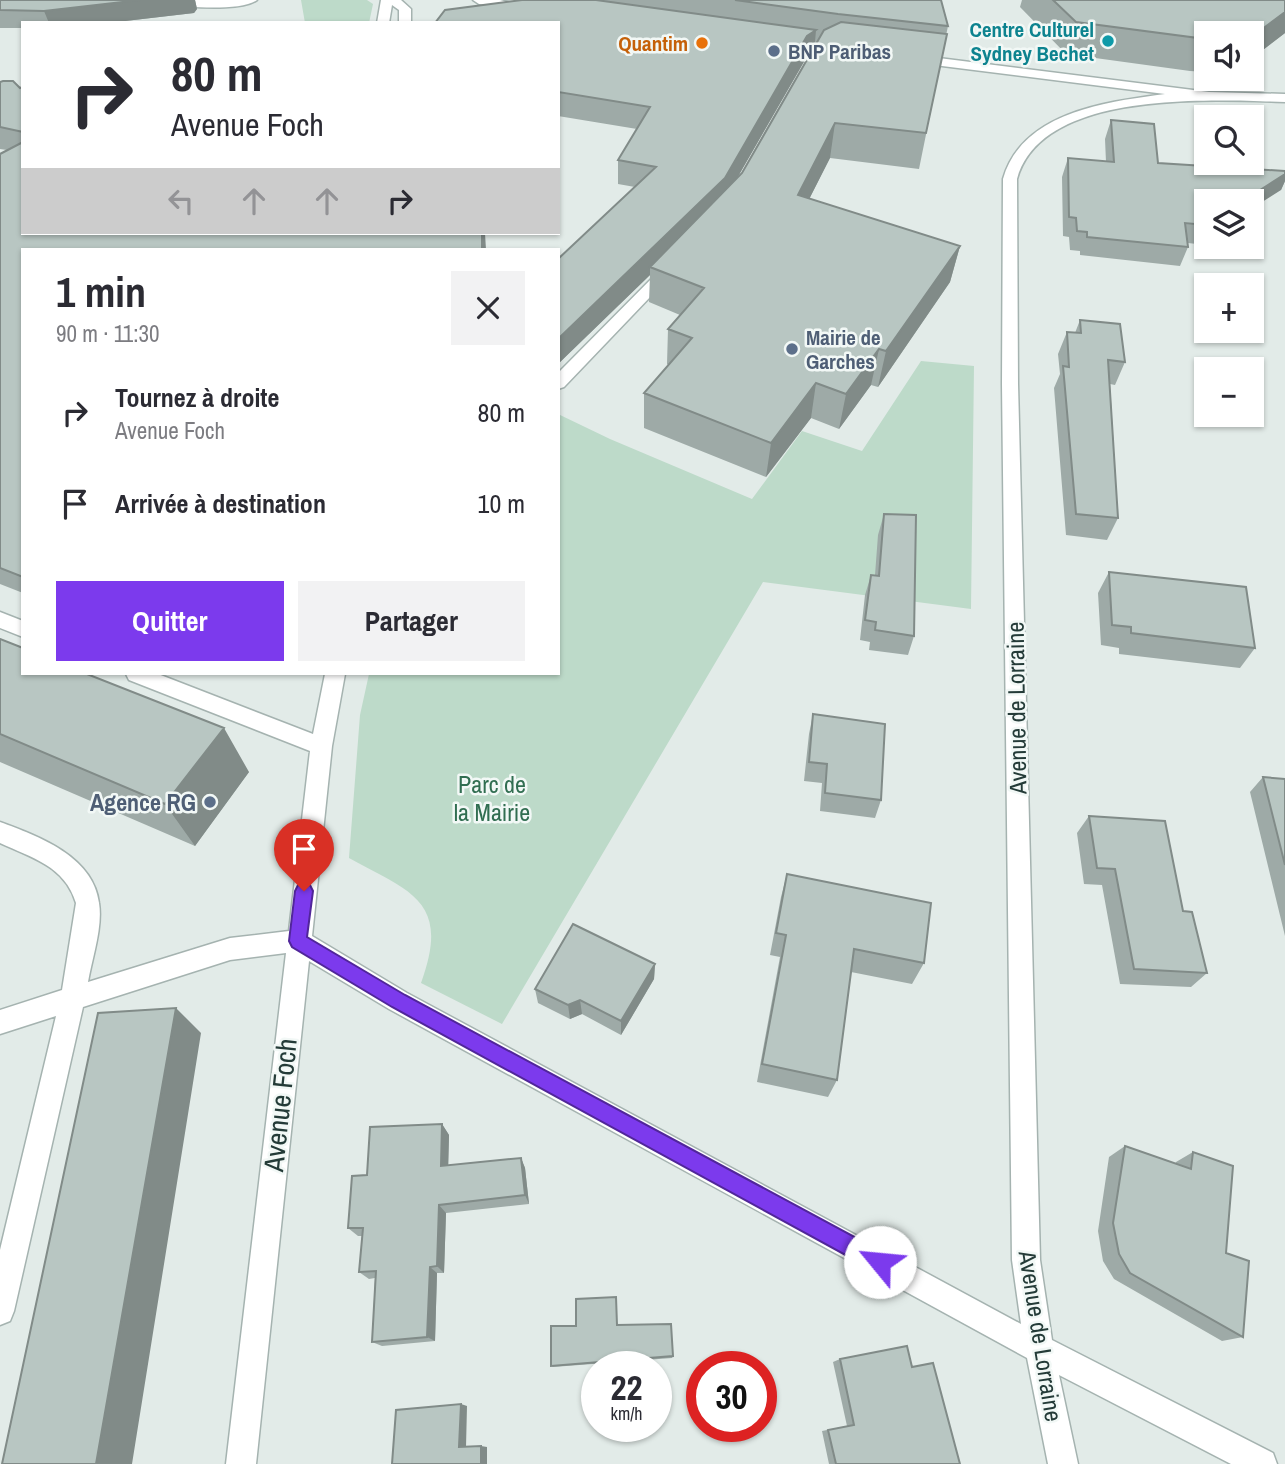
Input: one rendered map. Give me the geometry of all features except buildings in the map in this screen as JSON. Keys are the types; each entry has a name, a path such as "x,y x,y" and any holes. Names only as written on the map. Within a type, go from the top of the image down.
{"street":[{"path":"384,21 387,0"},
{"path":"394,0 405,9 405,21"},
{"path":"479,0 542,10"},
{"path":"147,2 247,1"},
{"path":"903,58 1209,96 1285,98"},
{"name":"Avenue de Lorraine","path":"1063,1464 1039,1349 1026,1260 1010,384 1010,179 1018,156 1041,135 1065,121 1154,100 1209,96"},
{"path":"560,381 683,254"},
{"path":"0,620 21,628"},
{"path":"139,675 321,746"},
{"name":"Avenue Foch","path":"241,1464 321,746 335,675"},
{"path":"0,832 64,862 83,887 88,903 73,999 55,1066 0,1311"},
{"path":"0,1021 230,949 298,941 398,1001 1039,1349 1262,1464"}],"green space":[{"path":"301,0 367,0 373,4 369,21 305,21"},
{"name":"Parc de la Mairie","path":"921,361 974,366 971,609 763,582 502,1024 421,983 429,955 431,934 428,916 407,891 349,858 360,715 369,675 560,675 560,415 752,499 802,431 862,451"}],"place":[{"name":"Centre Culturel Sydney Bechet","path":"1108,41"},
{"name":"Quantim","path":"702,43"},
{"name":"BNP Paribas","path":"774,51"},
{"name":"Mairie de Garches","path":"792,349"},
{"name":"Agence RG","path":"210,802"}],"route":[{"path":"304,891 298,941 398,1001 880,1262"}]}
